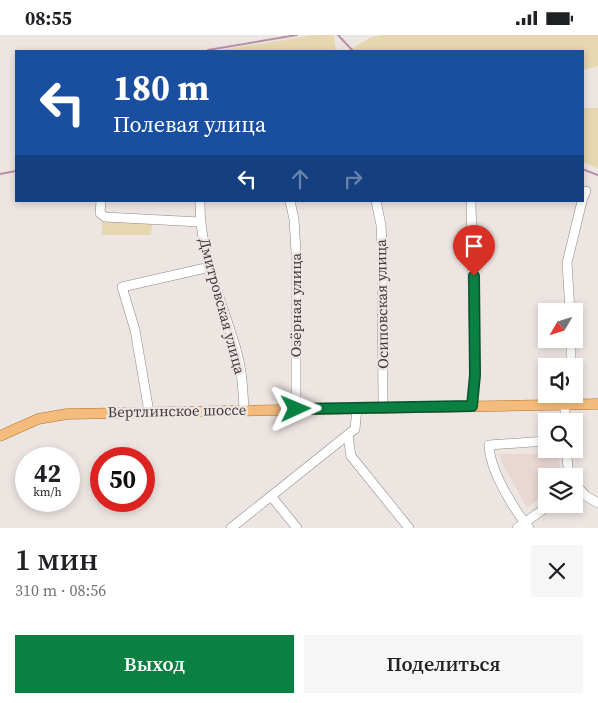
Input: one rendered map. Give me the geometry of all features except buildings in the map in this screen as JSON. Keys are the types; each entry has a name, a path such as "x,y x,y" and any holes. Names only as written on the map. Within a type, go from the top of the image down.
{"main road":[{"name":"Вертлинское шоссе","path":"583,402 598,404"},
{"name":"Вертлинское шоссе","path":"0,436 30,422 56,415 472,406 538,403"}],"street":[{"path":"101,202 100,213 105,217 200,222"},
{"name":"Дмитровская улица","path":"200,202 200,222 210,267 237,351 244,410"},
{"name":"Озёрная улица","path":"290,202 294,219 296,252 296,409"},
{"name":"Осиповская улица","path":"376,202 381,225 382,246 383,407"},
{"path":"471,202 475,375 472,406"},
{"path":"570,303 567,263 583,202"},
{"path":"149,412 135,330 122,287 210,267"},
{"path":"232,528 348,436 355,429 358,408"},
{"path":"348,436 351,457 409,528"},
{"path":"538,442 489,445 490,457 496,473 524,526 539,513"},
{"path":"583,493 598,503"},
{"path":"271,496 297,528"}],"shaded area":[{"path":"313,35 334,35 336,50 221,50"},
{"path":"382,35 598,35 598,66 584,70 584,50 351,49 372,37"},
{"path":"584,108 598,108 598,168 584,162"},
{"path":"102,222 152,223 151,235 102,235"},
{"path":"499,454 538,454 538,458 559,458 560,468 538,468 538,500 527,508"}],"waterway":[{"path":"208,50 297,35"},
{"path":"338,35 352,50"},
{"path":"584,170 598,175"},
{"path":"0,174 15,171"}],"route":[{"path":"296,409 472,406 475,375 474,276"}]}
